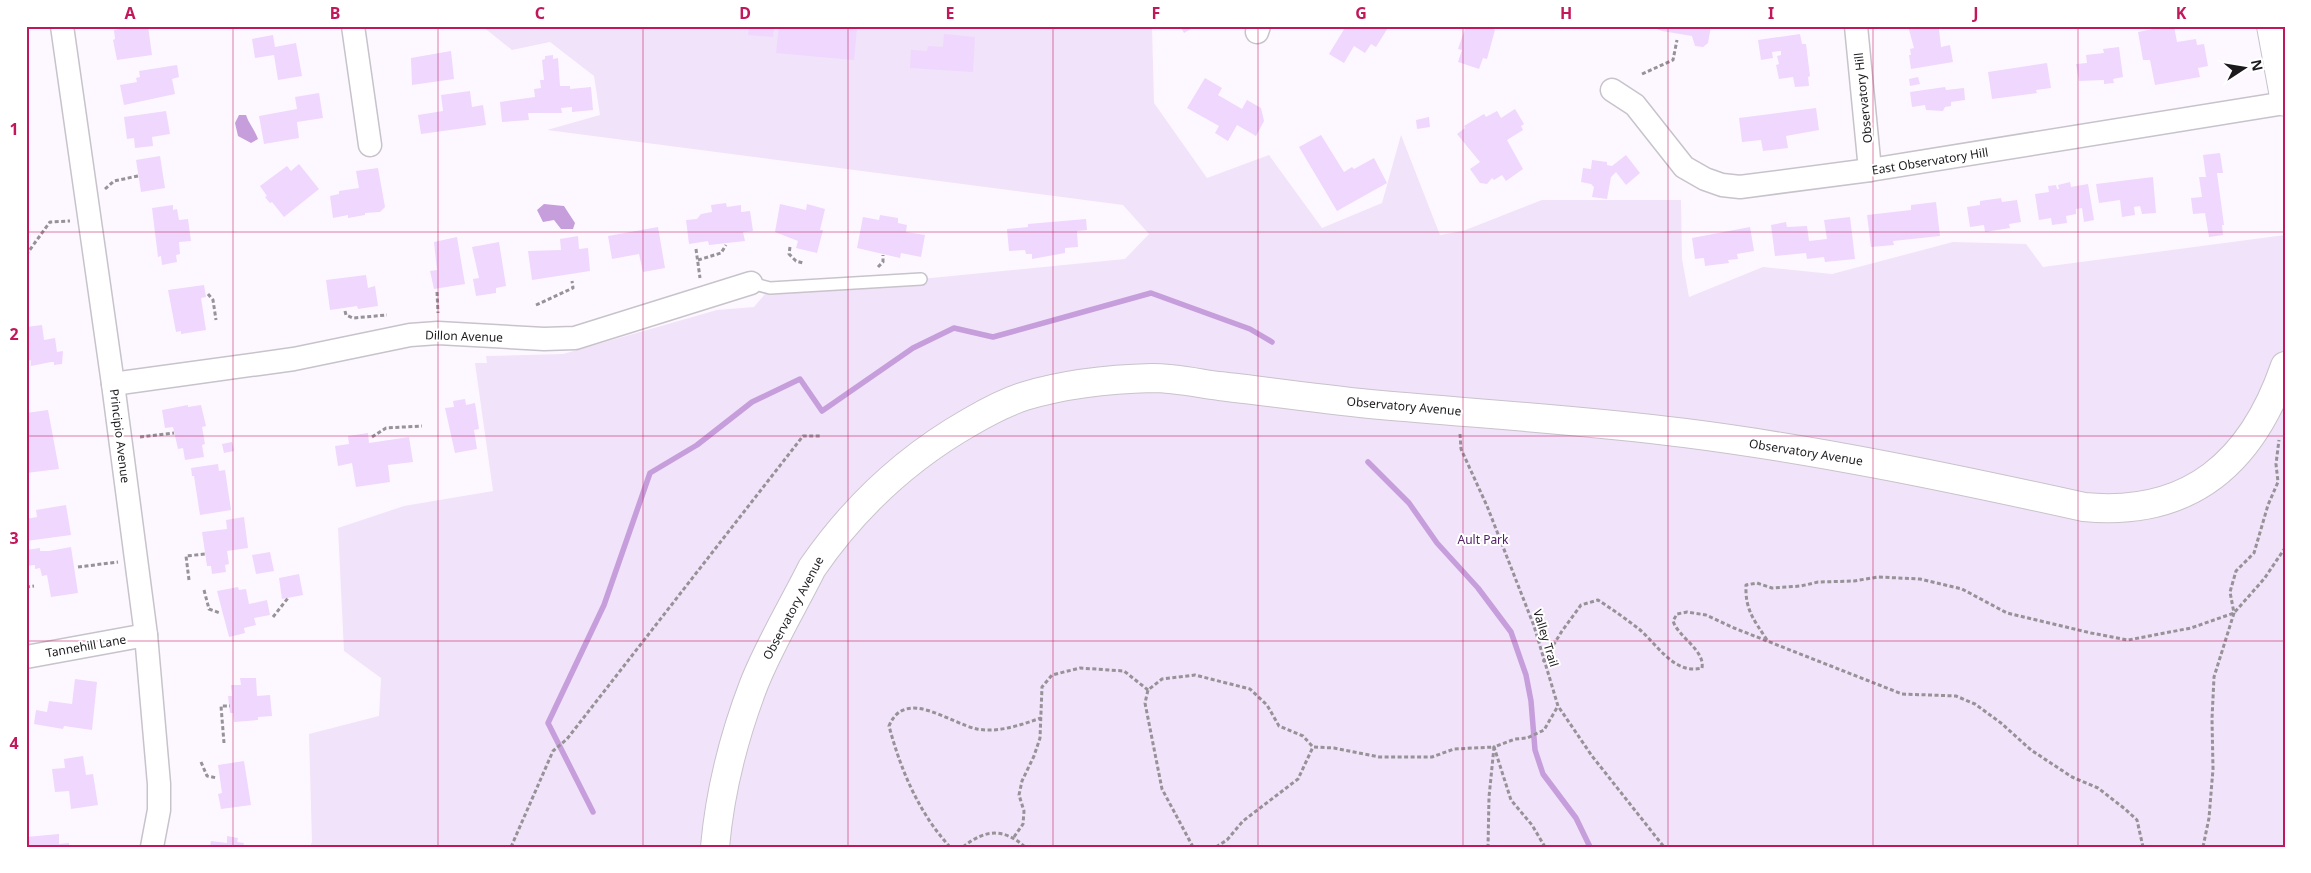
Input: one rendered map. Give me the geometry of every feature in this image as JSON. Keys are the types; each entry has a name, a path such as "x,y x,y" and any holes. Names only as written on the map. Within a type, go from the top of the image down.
{"street":[{"name":"Principio Avenue","path":"62,26 113,384 146,635 159,784 159,810 152,847"},
{"path":"353,26 370,145"},
{"name":"Observatory Hill","path":"1856,26 1870,170"},
{"path":"2271,26 2285,103"},
{"name":"East Observatory Hill","path":"1612,90 1635,105 1684,167 1705,180 1722,185 1740,187 1870,170 2285,103"},
{"name":"Dillon Avenue","path":"113,384 294,359 410,335 438,333 544,339 575,338 751,283"},
{"name":"Observatory Avenue","path":"716,847 725,778 741,722 755,682 812,568 847,521 876,490 908,462 942,438 986,413 1024,396 1091,383 1155,378 1379,405 1545,417 1687,433 1828,455 1956,479 2084,507 2128,508 2154,504 2179,495 2203,484 2217,474 2241,449 2261,421 2285,366"},
{"name":"Tannehill Lane","path":"26,657 146,635"}],"lane":[{"path":"751,283 770,288 921,279"}],"path":[{"path":"1642,74 1673,60 1677,40"},
{"path":"104,189 114,181 138,176"},
{"path":"26,254 50,222 70,221"},
{"path":"698,260 721,253 726,245"},
{"path":"790,247 789,254 796,261 803,264"},
{"path":"696,249 702,298"},
{"path":"536,305 573,288 572,281"},
{"path":"208,294 213,300 216,320"},
{"path":"346,311 346,315 353,318 387,315"},
{"name":"Valley Trail","path":"1459,411 1462,449 1524,598 1558,706 1592,756 1664,847"},
{"path":"372,437 386,428 422,426"},
{"path":"120,439 174,433"},
{"path":"511,847 553,751 567,739 803,436 822,436"},
{"path":"2234,613 2230,592 2236,571 2254,553 2268,505 2278,482 2276,464 2279,440"},
{"path":"2203,847 2209,818 2213,769 2212,719 2214,677 2234,613 2264,579 2285,548"},
{"path":"189,580 186,556 205,554"},
{"path":"78,567 136,560"},
{"path":"1768,641 1754,620 1745,601 1746,585 1757,583 1772,588 1782,588 1818,582 1854,581 1878,577 1920,579 1962,589 2007,613 2128,640 2191,628 2234,613"},
{"path":"26,587 34,586"},
{"path":"204,590 209,609 220,613"},
{"path":"273,618 288,598"},
{"path":"1543,662 1581,605 1598,600 1641,631 1660,651 1681,667 1692,670 1702,668 1703,662 1699,653 1675,628 1673,621 1677,614 1687,612 1706,615 1902,694 1956,696 1975,704 2001,723 2031,750 2072,777 2098,788 2125,809 2137,820 2143,847"},
{"path":"1014,837 1023,824 1024,811 1018,795 1040,738 1042,687 1052,675 1080,668 1124,671 1148,690"},
{"path":"1193,847 1162,789 1145,703 1148,690 1162,679 1195,674 1250,689 1267,705 1279,726 1303,736 1313,747 1334,748 1379,757 1432,757 1454,749 1494,747 1515,738 1527,738 1544,730 1558,706"},
{"path":"224,743 221,706 230,706"},
{"path":"950,847 919,805 902,768 889,726 893,716 903,709 926,710 976,728 995,730 1040,718"},
{"path":"1216,847 1227,840 1243,821 1298,779 1313,747"},
{"path":"1488,847 1490,773 1494,747"},
{"path":"1494,747 1511,800 1532,825 1545,847"},
{"path":"201,762 207,776 217,778"},
{"path":"963,847 978,835 994,833 1014,837 1025,847"}],"green space":[{"name":"Ault Park","path":"482,26 1152,26 1154,103 1207,178 1269,155 1322,228 1382,203 1401,135 1440,235 1463,231 1542,200 1681,200 1682,259 1689,297 1763,267 1832,274 1953,242 2026,244 2043,267 2285,235 2285,847 310,847 312,842 309,734 379,716 381,678 344,651 338,528 404,506 493,491 475,363 487,363 486,356 563,354 717,310 754,307 770,288 921,279 1125,259 1149,234 1123,205 547,130 600,115 594,76 550,42 512,50"}],"shaded area":[{"path":"239,115 246,115 258,139 251,143 238,136 235,123"},
{"path":"544,204 564,206 575,223 573,229 561,229 554,220 543,222 537,210"}],"building":[{"path":"148,26 152,55 117,60 113,40 115,39 114,30"},
{"path":"749,26 774,26 773,37 748,35"},
{"path":"779,26 857,28 854,60 776,53"},
{"path":"1180,26 1196,26 1184,33"},
{"path":"1346,26 1389,26 1376,47 1371,44 1365,53 1354,46 1344,63 1329,54"},
{"path":"1466,26 1494,26 1493,29 1495,30 1487,59 1483,58 1479,69 1458,62 1462,50 1458,49"},
{"path":"1654,26 1711,26 1708,43 1703,47 1695,46 1692,36 1662,31 1654,28"},
{"path":"1908,26 1935,26 1936,29 1939,29 1941,47 1950,45 1953,62 1911,69 1909,55 1911,55 1910,49 1914,48"},
{"path":"2174,26 2177,42 2196,39 2197,45 2204,44 2208,66 2198,68 2200,77 2155,85 2150,60 2143,60 2138,32"},
{"path":"944,34 975,37 973,72 910,68 911,50 927,51 928,46 943,47"},
{"path":"1800,34 1802,44 1806,44 1810,76 1808,77 1809,86 1795,87 1793,77 1779,79 1776,65 1779,64 1777,56 1781,55 1781,51 1772,52 1773,58 1761,60 1758,40"},
{"path":"273,35 275,47 296,43 302,76 278,80 274,55 255,58 252,39"},
{"path":"2119,47 2123,77 2113,79 2114,83 2104,84 2104,80 2079,81 2076,64 2087,63 2086,55 2104,53 2103,49"},
{"path":"451,51 454,79 412,85 411,58"},
{"path":"553,55 553,59 558,58 560,86 570,86 570,89 591,87 593,110 572,112 572,107 561,108 562,113 528,113 529,120 502,122 500,102 535,97 534,89 541,88 540,80 544,80 542,60 545,59 545,56"},
{"path":"2047,63 2051,88 2036,90 2037,93 1992,99 1988,72"},
{"path":"177,65 179,77 172,79 175,94 124,105 120,85 137,82 136,78 140,77 139,71"},
{"path":"1918,77 1920,84 1910,86 1909,79"},
{"path":"1205,78 1222,88 1218,95 1242,109 1247,100 1261,108 1264,121 1256,136 1237,125 1228,141 1215,133 1219,126 1187,108"},
{"path":"1945,87 1946,90 1964,88 1965,100 1951,102 1951,106 1945,107 1943,111 1926,110 1925,105 1912,107 1910,92"},
{"path":"470,91 472,107 483,105 486,125 421,134 418,115 443,111 441,95"},
{"path":"319,93 323,118 297,122 299,138 264,144 259,116 297,109 295,97"},
{"path":"1816,108 1819,130 1786,136 1788,148 1763,151 1761,140 1742,142 1739,118"},
{"path":"1515,109 1524,124 1521,126 1523,130 1507,140 1523,169 1506,181 1502,175 1494,180 1492,178 1487,184 1480,183 1470,169 1480,162 1457,134 1465,128 1464,126 1484,114 1486,117 1497,111 1501,118"},
{"path":"166,111 170,134 152,137 153,146 135,148 134,138 127,139 124,117"},
{"path":"1429,117 1430,127 1417,129 1416,120"},
{"path":"1321,135 1344,172 1352,167 1354,169 1374,158 1387,183 1337,211 1299,147"},
{"path":"2220,153 2223,173 2217,173 2224,225 2222,225 2223,235 2209,237 2205,213 2193,214 2191,198 2202,197 2199,177 2206,177 2203,155"},
{"path":"1626,155 1640,173 1626,185 1616,172 1611,177 1607,199 1592,197 1594,187 1591,184 1581,182 1583,168 1591,169 1592,160 1607,162 1607,165 1612,166"},
{"path":"160,156 165,188 141,192 136,160"},
{"path":"299,164 319,189 284,217 272,202 270,203 265,197 267,196 260,186 287,166 291,171"},
{"path":"378,168 385,207 380,212 365,213 365,215 348,218 348,215 333,218 330,196 339,194 339,191 359,188 356,171"},
{"path":"2153,177 2156,213 2142,214 2140,206 2134,207 2135,215 2122,217 2120,200 2099,203 2096,184"},
{"path":"2070,182 2071,187 2088,184 2094,220 2084,222 2082,208 2076,209 2076,214 2066,216 2067,223 2052,225 2051,218 2039,220 2035,194 2049,192 2048,186 2056,185 2057,189 2059,189 2058,185"},
{"path":"2001,198 2002,202 2017,200 2021,222 2009,224 2010,228 1985,232 1984,225 1970,227 1967,207 1980,205 1980,201"},
{"path":"1936,202 1940,236 1893,241 1894,245 1871,247 1867,215 1911,210 1911,205"},
{"path":"726,203 727,207 741,205 741,212 750,211 753,231 743,232 745,241 709,245 708,241 689,244 686,220 697,219 701,214 712,212 711,205"},
{"path":"780,204 806,210 807,204 825,209 820,230 823,230 817,253 796,248 798,241 775,232"},
{"path":"173,205 173,210 177,209 179,220 188,219 191,241 179,242 180,254 176,255 177,262 162,265 161,256 158,257 152,208"},
{"path":"880,215 898,218 898,223 907,225 906,232 925,235 921,257 901,253 900,258 857,248 863,217 879,220"},
{"path":"1850,217 1855,259 1825,262 1824,257 1807,259 1806,253 1775,256 1771,225 1786,222 1787,227 1807,226 1809,241 1827,239 1824,220"},
{"path":"1086,219 1087,230 1077,231 1078,247 1065,248 1065,253 1032,259 1032,254 1026,254 1025,250 1009,251 1007,229 1028,227 1028,224"},
{"path":"658,227 665,268 643,272 639,254 612,259 608,236"},
{"path":"1750,227 1754,251 1737,254 1738,259 1728,260 1729,263 1705,266 1704,258 1695,259 1692,238"},
{"path":"578,236 579,249 588,248 590,271 532,280 528,251 561,250 560,239"},
{"path":"457,237 465,284 434,289 430,271 437,270 434,242"},
{"path":"499,242 506,286 496,288 496,293 476,296 473,279 479,278 472,247"},
{"path":"366,275 368,288 375,286 378,306 358,309 357,306 330,310 326,280"},
{"path":"204,285 206,297 201,298 206,330 181,334 181,331 176,332 168,290"},
{"path":"42,325 44,340 55,338 57,352 63,351 62,364 54,365 54,362 51,362 31,366 31,360 26,361 26,327"},
{"path":"465,399 466,405 475,403 479,429 474,430 477,449 455,453 445,408 454,407 453,401"},
{"path":"188,405 188,407 201,405 206,426 202,427 205,444 202,445 204,457 185,460 183,448 178,449 173,427 165,428 162,410"},
{"path":"48,410 59,469 26,473 26,413"},
{"path":"368,433 369,443 409,437 413,462 388,465 390,482 356,487 352,463 338,466 335,446 349,444 348,436"},
{"path":"232,442 234,451 224,453 222,444"},
{"path":"218,464 219,471 225,470 231,510 200,515 191,468"},
{"path":"66,505 71,535 26,541 26,519 37,517 36,510"},
{"path":"244,517 248,548 227,551 229,564 225,565 226,572 212,574 211,566 207,566 202,532 227,529 226,520"},
{"path":"71,547 78,593 51,597 47,575 42,576 40,568 35,569 35,565 26,566 26,550 40,548 40,551 49,551"},
{"path":"270,552 274,571 256,574 252,555"},
{"path":"299,574 303,595 282,599 279,578"},
{"path":"238,587 239,590 246,589 249,604 267,600 270,615 254,618 256,625 244,628 245,633 229,637 217,591"},
{"path":"240,678 256,678 257,696 270,695 272,716 258,717 258,720 234,722 233,713 230,713 228,696 232,696 231,685 241,685"},
{"path":"75,679 97,682 92,730 64,726 63,729 34,724 36,710 47,712 49,701 72,704"},
{"path":"83,756 86,775 93,774 98,805 71,809 69,791 55,792 52,769 65,768 64,759"},
{"path":"244,761 251,805 221,809 218,794 222,793 218,765"},
{"path":"59,834 59,844 69,843 69,847 26,847 26,837"},
{"path":"227,836 238,838 237,842 244,843 243,847 210,847 211,841 227,843"}],"waterway":[{"path":"593,812 548,723 604,605 650,473 697,445 752,402 800,379 822,411 913,348 954,328 993,337 1151,293 1250,329 1272,342"},
{"path":"1368,462 1409,503 1437,543 1478,588 1511,632 1526,675 1531,701 1535,750 1543,774 1576,818 1590,847"}]}
